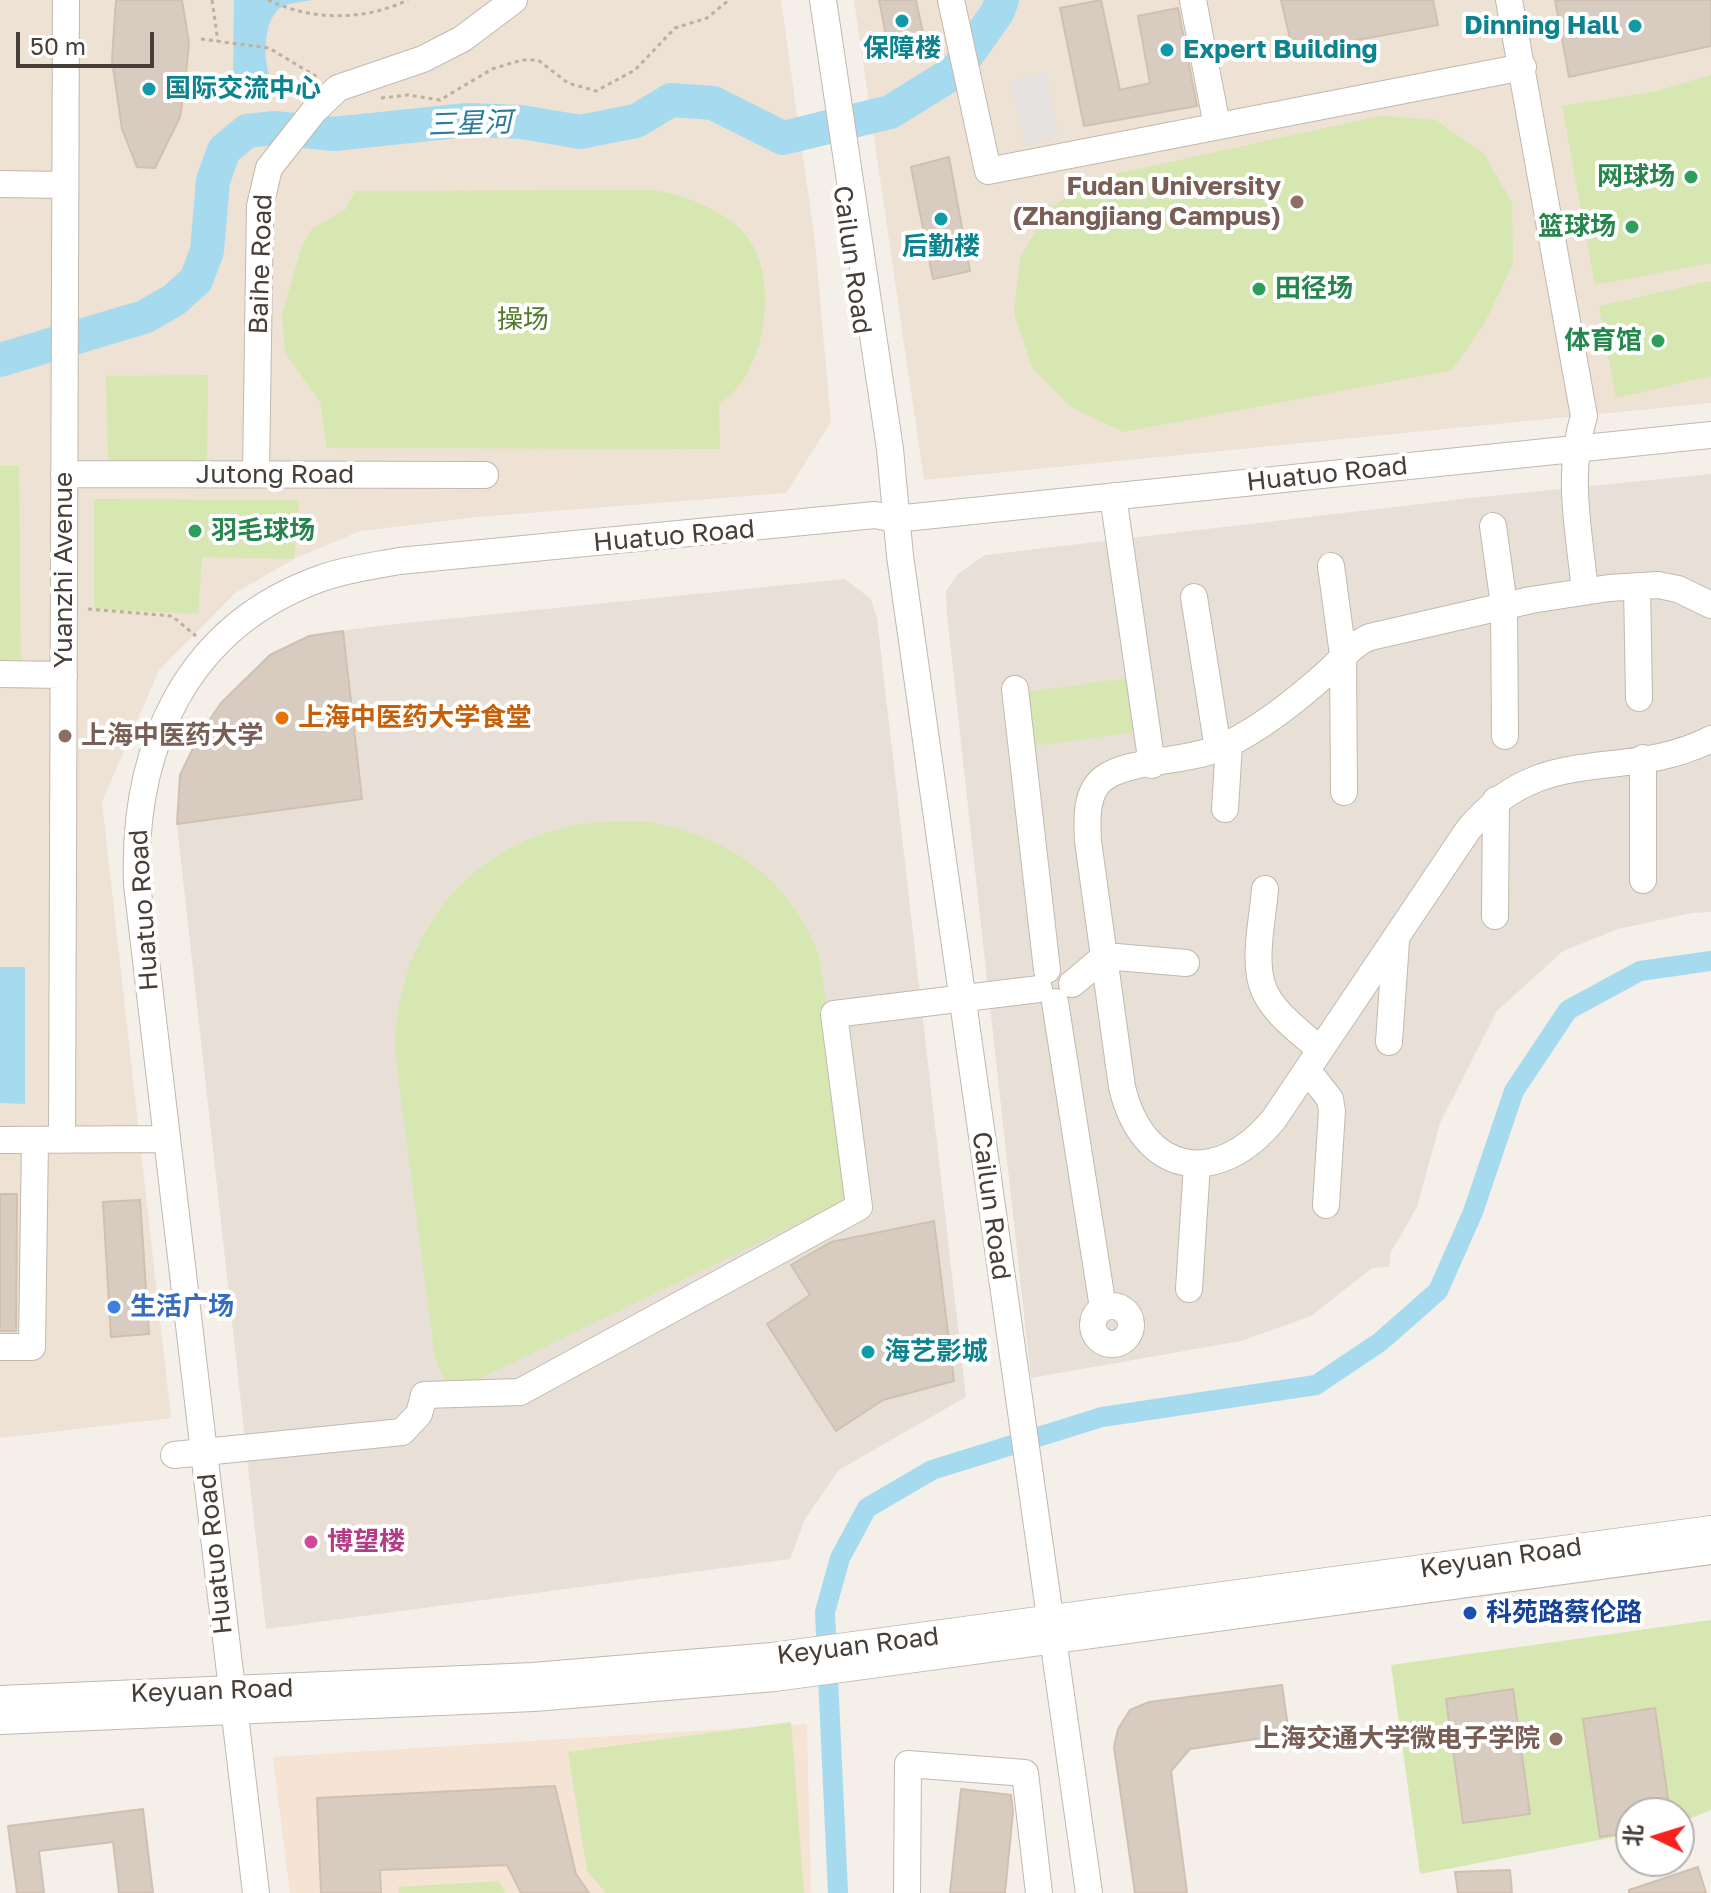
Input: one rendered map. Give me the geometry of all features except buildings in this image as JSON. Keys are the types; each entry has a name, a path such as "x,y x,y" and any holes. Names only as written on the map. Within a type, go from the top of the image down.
{"street":[{"name":"Yuanzhi Avenue","path":"62,1140 66,0"},
{"name":"Baihe Road","path":"256,474 260,206 269,168 314,111 347,84 423,59 462,39 514,0"},
{"name":"Cailun Road","path":"813,0 832,93"},
{"name":"Cailun Road","path":"823,0 832,93 893,474 895,519 1089,1893"},
{"path":"1193,0 1217,126"},
{"path":"1509,0 1584,416 1574,448 1573,485 1585,591"},
{"path":"953,9 988,171 1523,67"},
{"path":"0,184 64,185"},
{"name":"Huatuo Road","path":"209,1452 146,843 149,808 166,742 206,675 235,642 265,620 298,600 357,580 401,572 833,532 876,527 895,519 1711,435"},
{"name":"Jutong Road","path":"64,474 485,475"},
{"path":"1113,496 1152,765"},
{"name":"Huatuo Road","path":"256,1893 239,1701 137,884 138,806 156,738 172,704 226,636 270,603 323,577 415,560 875,515 895,519"},
{"path":"1493,526 1504,605 1505,736"},
{"path":"1331,566 1343,655 1344,792"},
{"path":"1637,586 1639,698"},
{"path":"1711,605 1678,589 1637,586 1585,591 1504,605 1370,637 1343,655 1328,672 1224,746 1105,778 1095,788 1089,802 1088,841 1127,1107 1148,1140 1184,1162 1197,1164 1221,1162 1260,1136 1468,830 1496,800 1530,781 1559,772 1674,753 1711,739"},
{"path":"1194,597 1224,746 1225,809"},
{"path":"0,674 64,675"},
{"path":"1015,689 1053,986 1103,1308"},
{"path":"1643,758 1643,880"},
{"path":"1495,916 1496,800"},
{"path":"1265,889 1260,966 1263,990 1314,1060 1330,1099 1332,1111 1326,1205"},
{"path":"1389,1042 1396,937"},
{"path":"174,1455 402,1432 419,1414 424,1395 520,1392 859,1207 834,1014 1053,986 1105,956 1186,963"},
{"path":"0,1140 167,1139"},
{"path":"0,1347 32,1347 35,1140"},
{"path":"1189,1289 1197,1164"},
{"name":"Keyuan Road","path":"1051,1632 1711,1529"},
{"name":"Keyuan Road","path":"0,1721 547,1675 774,1667 1711,1551"},
{"name":"Keyuan Road","path":"0,1699 239,1701"},
{"name":"Huatuo Road","path":"239,1701 270,1893"},
{"path":"907,1893 908,1764 1025,1773 1039,1893"}],"path":[{"path":"212,0 218,42"},
{"path":"268,0 286,8 347,16 375,12 408,0"},
{"path":"201,39 269,48 369,97 408,95 440,100 492,69 522,60 538,60 568,83 596,91 635,70 675,28 707,18 729,0"},
{"path":"64,609 142,611 172,616 211,652"}],"shaded area":[{"name":"上海中医药大学","path":"0,0 781,0 815,243 831,422 786,493 477,517 360,531 294,559 235,593 159,670 102,802 171,1418 0,1438"},
{"name":"Fudan University (Zhangjiang Campus)","path":"854,0 1711,0 1711,403 924,480"},
{"path":"1047,73 1059,139 1024,146 1011,81"},
{"path":"1711,474 1711,912 1692,913 1618,929 1563,951 1497,1011 1440,1123 1417,1207 1391,1252 1389,1267 1372,1268 1311,1316 1241,1341 1031,1378 947,616 946,591 959,573 985,555 1471,498"},
{"path":"845,579 871,599 877,618 966,1397 839,1470 805,1519 790,1559 266,1629 177,824 180,775 200,734 221,703 270,655 309,636 376,626"},
{"path":"807,1724 811,1893 290,1893 273,1757"}],"green space":[{"name":"篮球场","path":"1711,75 1711,263 1595,285 1562,106 1653,92"},
{"name":"田径场","path":"1380,116 1436,120 1484,154 1512,202 1513,264 1484,324 1452,370 1123,432 1069,406 1032,367 1014,314 1020,258 1049,209 1093,179"},
{"name":"操场","path":"649,190 687,198 712,209 734,224 755,250 762,273 764,323 748,371 735,390 719,404 720,449 327,448 320,401 285,353 282,315 303,243 312,229 346,209 355,191"},
{"name":"体育馆","path":"1711,281 1711,376 1616,398 1599,306"},
{"path":"208,375 207,462 108,462 106,376"},
{"path":"0,466 19,466 21,675 0,674"},
{"name":"羽毛球场","path":"94,499 299,500 294,559 202,557 198,614 94,609"},
{"path":"1128,678 1135,732 1034,746 1027,692"},
{"path":"644,821 702,837 751,864 772,881 806,927 819,955 855,1196 450,1393 435,1358 395,1053 398,1012 407,973 423,937 443,905 469,877 500,854 536,836 577,825"},
{"name":"上海交通大学微电子学院","path":"1711,1620 1711,1810 1695,1816 1695,1797 1615,1797 1615,1837 1420,1874 1391,1665"},
{"path":"791,1722 804,1893 606,1893 587,1871 568,1752"},
{"path":"499,1881 505,1893 399,1893 398,1887"}],"water":[{"path":"234,0 312,0 287,5 274,14 266,41 270,76 233,77"},
{"path":"0,967 25,967 25,1104 0,1103"}],"waterway":[{"name":"三星河","path":"0,360 144,317 174,300 196,280 207,251 213,181 224,150 247,131 274,128 334,134 467,120 522,122 580,132 636,121 671,100 713,103 783,138 890,112 955,72 997,13 1002,0"},
{"path":"838,1893 825,1612 840,1558 867,1508 932,1470 1102,1417 1316,1385 1380,1342 1438,1291 1473,1212 1514,1091 1568,1010 1640,971 1711,961"}],"place":[{"name":"保障楼","path":"902,21"},
{"name":"Dinning Hall","path":"1635,26"},
{"name":"Expert Building","path":"1167,50"},
{"name":"国际交流中心","path":"149,89"},
{"name":"网球场","path":"1691,177"},
{"name":"Fudan University (Zhangjiang Campus)","path":"1297,202"},
{"name":"后勤楼","path":"941,219"},
{"name":"篮球场","path":"1632,227"},
{"name":"田径场","path":"1259,289"},
{"name":"体育馆","path":"1658,341"},
{"name":"羽毛球场","path":"195,531"},
{"name":"上海中医药大学食堂","path":"282,718"},
{"name":"上海中医药大学","path":"65,736"},
{"name":"生活广场","path":"114,1307"},
{"name":"海艺影城","path":"868,1352"},
{"name":"博望楼","path":"311,1542"},
{"name":"科苑路蔡伦路","path":"1470,1613"},
{"name":"上海交通大学微电子学院","path":"1556,1739"}]}
